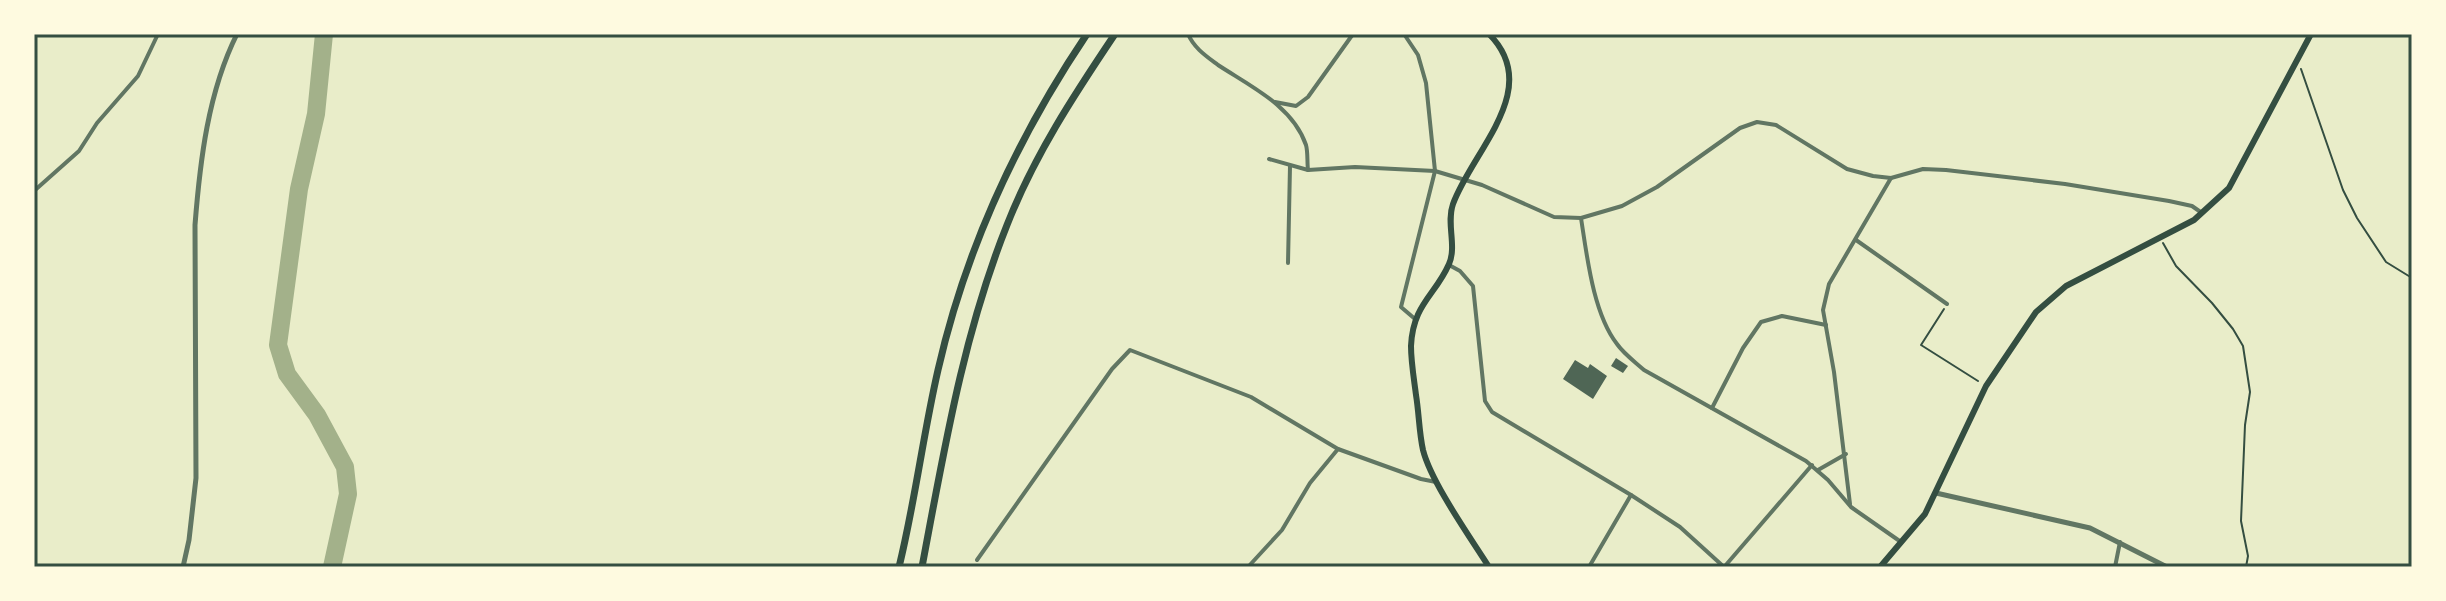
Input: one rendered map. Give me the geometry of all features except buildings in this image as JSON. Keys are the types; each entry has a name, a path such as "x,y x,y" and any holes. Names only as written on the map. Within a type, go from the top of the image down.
{"highway":[{"path":"899,567 937,371 969,262 989,207 1015,152 1053,84 1087,34"},
{"path":"922,567 950,415 988,277 1029,176 1115,34"}],"main road":[{"path":"1489,34 1502,47 1510,81 1502,117 1452,206 1449,265 1415,320 1411,346 1424,451 1438,482 1489,567"},
{"path":"1880,567 1925,514 1986,386 2045,303 2066,286 2102,265 2160,239 2202,213 2229,188 2311,34"}],"street":[{"path":"34,191 79,151 97,123 138,76 158,34"},
{"path":"183,567 196,478 195,225 198,183 214,102 237,34"},
{"path":"1188,34 1192,43 1205,55 1269,99 1292,119 1306,146 1308,170"},
{"path":"1269,99 1285,106 1296,106 1308,97 1353,34"},
{"path":"1404,34 1418,55 1426,83 1435,171 1401,307 1415,320"},
{"path":"1269,159 1308,170 1355,167 1435,171 1482,185 1554,217 1581,218 1622,206 1657,187 1740,128 1757,122 1776,125 1847,169 1891,178 1923,169 1946,170 2065,184 2169,201 2192,206 2202,213"},
{"path":"1288,263 1290,166"},
{"path":"1851,507 1846,454 1823,310 1829,284 1891,178"},
{"path":"1581,218 1599,309 1615,341 1644,370 1812,465 1851,507 1901,542"},
{"path":"1856,240 1947,304"},
{"path":"1449,265 1460,271 1473,286 1485,401 1492,412 1680,527 1724,567 1812,465"},
{"path":"1712,409 1743,348 1761,322 1782,316 1826,325"},
{"path":"977,560 1112,369 1130,350 1251,397 1338,449 1421,479 1438,482"},
{"path":"1248,567 1282,530 1310,483 1338,449"},
{"path":"1818,470 1846,454"},
{"path":"1936,493 2090,528 2167,567"},
{"path":"1589,567 1631,495"},
{"path":"2115,567 2120,541"}],"path":[{"path":"2296,61 2304,73 2343,190 2357,218 2386,262 2412,278"},
{"path":"2160,239 2176,266 2212,303 2243,346 2250,392 2245,425 2241,521 2248,556 2246,567"},
{"path":"1947,304 1921,345 1986,386"}],"waterway":[{"path":"324,34 316,114 299,189 278,345 287,374 317,415 345,467 348,494 332,567"}]}
